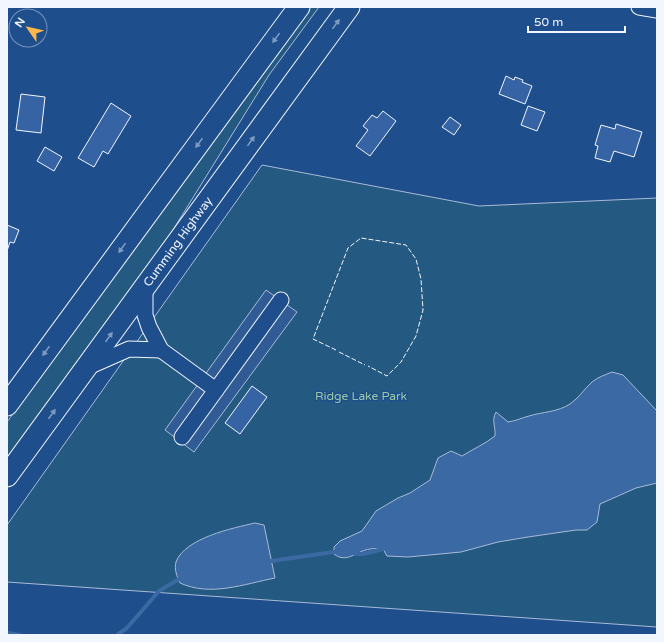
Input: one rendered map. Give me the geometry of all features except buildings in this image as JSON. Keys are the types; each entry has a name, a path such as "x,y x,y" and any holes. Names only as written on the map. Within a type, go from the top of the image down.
{"highway":[{"path":"9,400 299,7"},
{"name":"Cumming Highway","path":"7,476 349,7"}],"street":[{"path":"639,7 657,10"},
{"path":"146,286 145,315 149,328 161,350 216,390"},
{"path":"182,437 281,300"},
{"path":"86,368 129,349 161,350"}],"green space":[{"path":"309,7 319,7 269,75 150,267 7,467 7,422"},
{"name":"Ridge Lake Park","path":"262,165 479,206 657,198 657,627 7,582 7,525"}],"shaded area":[{"path":"266,290 297,312 194,452 165,430"},
{"path":"612,372 623,375 657,411 657,483 636,488 600,504 597,522 587,530 576,530 498,542 461,552 408,557 387,556 383,549 373,549 365,550 343,558 334,554 334,547 340,541 362,531 376,511 410,493 430,480 438,458 451,451 462,456 495,436 494,421 496,412 508,422 560,409 573,402 594,380"},
{"path":"255,523 264,525 275,578 239,586 216,589 192,587 180,583 175,565 181,554 189,546 211,535"}],"waterway":[{"path":"355,554 363,554 383,549"},
{"path":"271,561 334,552"},
{"path":"117,635 127,628 159,591 179,579"},
{"path":"7,633 20,635"}],"fence":[{"path":"336,350 313,339 348,248 361,238 406,245 416,259 421,279 423,310 416,336 401,362 387,376 368,366"},
{"path":"339,352 365,365"}]}
